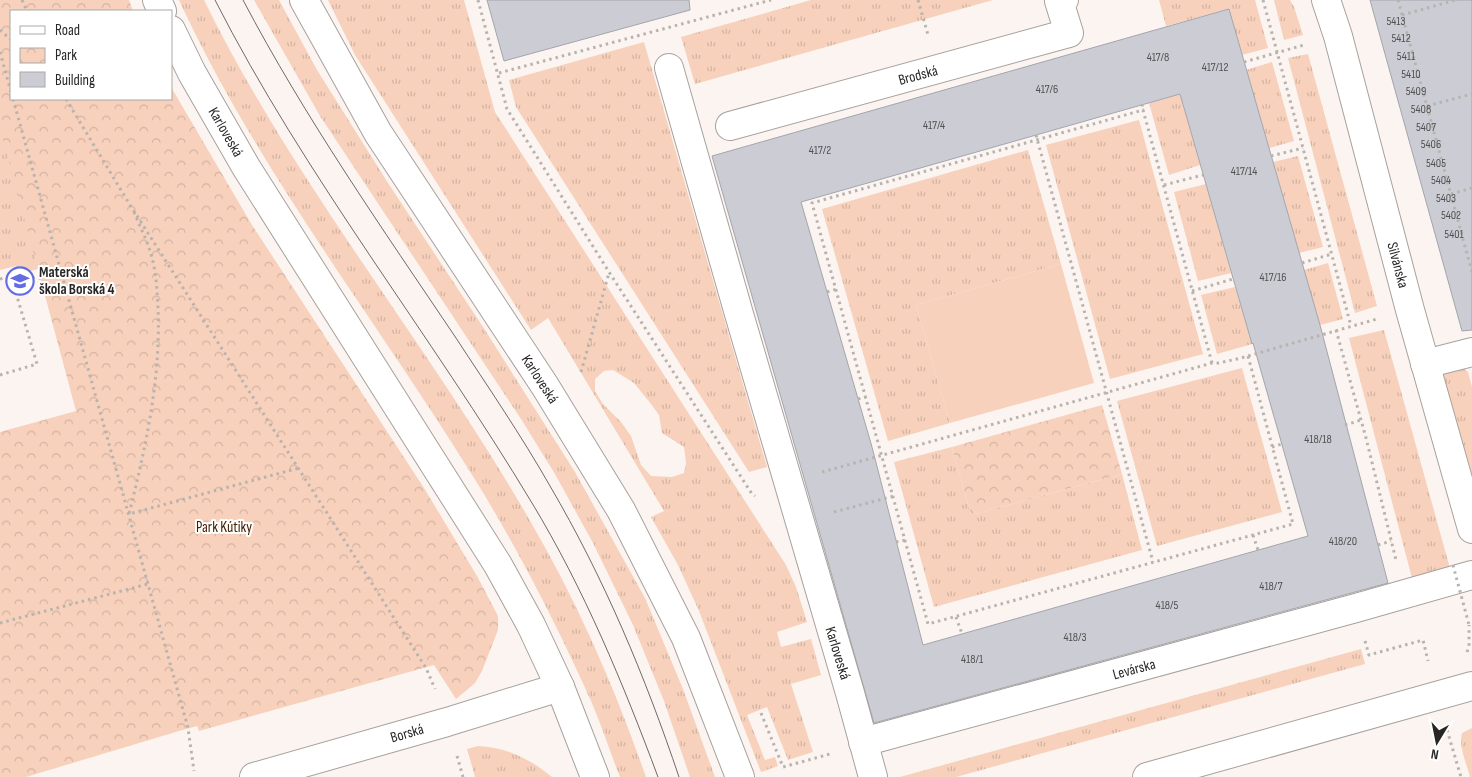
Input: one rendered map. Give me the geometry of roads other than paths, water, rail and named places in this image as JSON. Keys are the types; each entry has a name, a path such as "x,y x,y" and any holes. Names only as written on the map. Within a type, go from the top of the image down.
{"street":[{"name":"Karloveská","path":"304,0 378,133 545,386 621,510 686,638 740,777"},
{"name":"Brodská","path":"730,126 1069,33 1059,1 1064,0"},
{"name":"Silvánska","path":"1326,0 1338,36 1425,364 1472,529"},
{"name":"Karloveská","path":"172,32 192,73 246,167 498,565 531,625 560,687 595,777"},
{"name":"Karloveská","path":"669,68 873,777"},
{"path":"1425,364 1472,352"},
{"name":"Levárska","path":"863,742 1405,595 1462,570"},
{"path":"1147,777 1472,686"},
{"name":"Borská","path":"254,777 447,722 560,687"}],"tram line":[{"path":"215,0 250,65 288,129 493,440 551,536 601,637 658,777"},
{"path":"243,0 318,130 504,411 570,521 622,628 652,702 679,777"}],"place":[{"name":"Materská škola Borská 4","path":"20,281"}],"park label":[{"name":"Park Kútiky","path":"224,527"}]}
